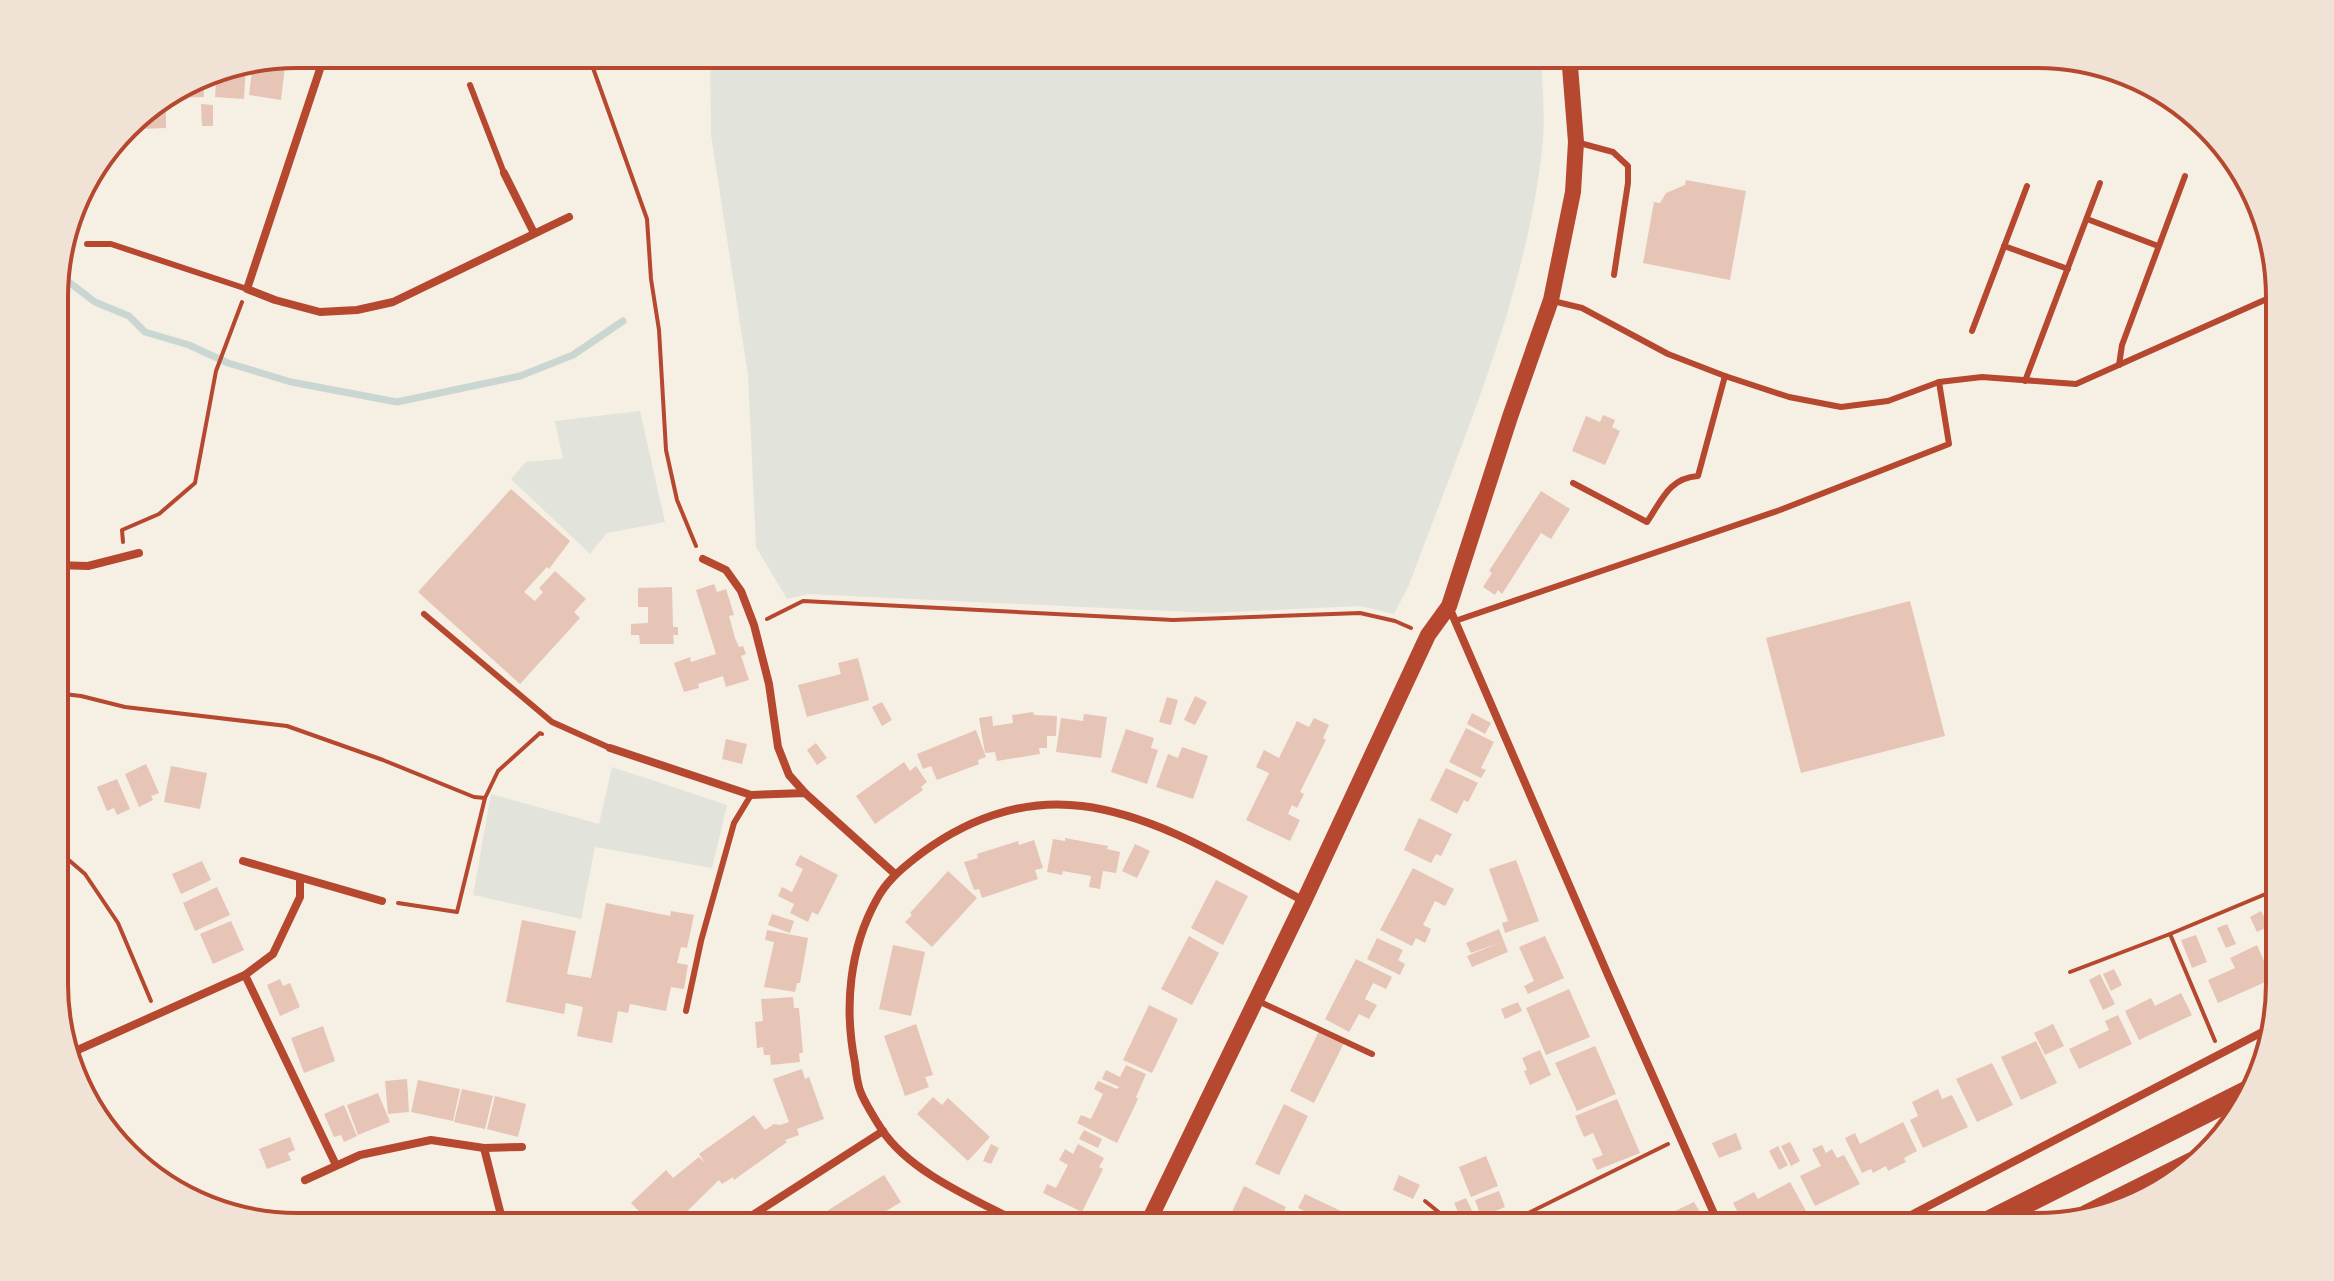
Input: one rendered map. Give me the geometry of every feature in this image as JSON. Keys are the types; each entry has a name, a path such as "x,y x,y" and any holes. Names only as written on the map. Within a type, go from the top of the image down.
{"highway":[{"path":"2006,1213 2235,1098"}],"main road":[{"path":"1153,1213 1428,635 1452,614 1551,300 1573,192 1576,142 1570,68"}],"street":[{"path":"320,68 247,289 320,312 357,310 393,302 569,217"},
{"path":"504,173 534,233"},
{"path":"68,565 88,566 139,553"},
{"path":"703,559 726,570 735,579 754,625 769,684 778,747 789,775 895,874"},
{"path":"1452,614 1714,1213"},
{"path":"610,748 751,795 805,793"},
{"path":"1001,1213 926,1172 883,1131 860,1092 850,1039 848,999 855,957 864,928 877,898 895,874 937,841 997,812 1040,805 1083,806 1166,830 1304,901"},
{"path":"243,861 382,901"},
{"path":"78,1050 245,975 273,954 300,897 300,878"},
{"path":"245,975 336,1165"},
{"path":"1915,1213 2261,1033"},
{"path":"756,1213 883,1131"},
{"path":"305,1180 360,1155 431,1140 484,1148 522,1147"},
{"path":"484,1148 500,1213"}],"lane":[{"path":"470,85 504,173"},
{"path":"1576,142 1613,152 1628,166 1614,275"},
{"path":"2119,365 2122,345 2185,176"},
{"path":"2025,381 2100,183"},
{"path":"1972,331 2027,186"},
{"path":"2087,219 2158,246"},
{"path":"87,244 111,244 247,289"},
{"path":"2004,246 2068,269"},
{"path":"1551,300 1582,308 1668,354 1725,376 1789,397 1841,407 1888,401 1939,382 1982,377 2076,384 2266,299"},
{"path":"1573,483 1647,522 1672,486 1682,477 1698,476 1725,376"},
{"path":"1452,614 1780,510 1949,444 1939,382"},
{"path":"424,614 552,722 610,748"},
{"path":"686,1011 701,941 734,823 751,795"},
{"path":"1256,1000 1372,1054"}],"path":[{"path":"593,68 647,219 659,330 666,450 677,500 703,559"},
{"path":"125,557 122,530 159,514 195,483 216,371 247,289"},
{"path":"754,625 803,601 1173,620 1360,613 1395,621 1428,635"},
{"path":"68,694 125,707 287,726 474,797 485,798"},
{"path":"382,901 457,912 485,798 498,771 540,733 554,738"},
{"path":"68,859 85,874 118,923 157,1015"},
{"path":"2070,972 2266,894"},
{"path":"2170,934 2220,1054"},
{"path":"1528,1213 1681,1138"},
{"path":"1425,1201 1440,1213"}],"shaded area":[{"path":"710,68 1542,68 1543,140 1535,197 1508,311 1471,422 1409,585 1394,614 1359,606 1210,613 808,594 787,599 756,547 748,375 711,135"},
{"path":"640,411 665,522 607,533 590,554 511,479 526,462 563,459 555,421"},
{"path":"612,767 727,805 712,868 595,847 581,919 473,895 491,794 599,824"}],"building":[{"path":"285,68 281,100 249,95 252,72"},
{"path":"245,74 244,99 215,97 216,82"},
{"path":"204,88 204,97 185,97"},
{"path":"201,104 213,105 213,126 202,126"},
{"path":"166,110 166,128 142,129"},
{"path":"1686,180 1746,191 1730,280 1643,263 1654,202 1660,203 1666,193 1685,185"},
{"path":"1603,415 1615,420 1612,427 1620,431 1605,465 1572,451 1586,416 1600,422"},
{"path":"511,489 570,541 549,569 547,567 524,592 535,601 543,592 539,588 555,571 586,599 574,612 580,618 520,684 418,592"},
{"path":"1541,491 1570,509 1551,539 1541,533 1502,594 1498,590 1495,595 1483,587 1492,573 1489,571"},
{"path":"714,584 717,592 726,589 734,615 729,616 739,647 743,646 746,654 741,656 749,680 726,687 723,676 684,692 674,663 690,657 691,662 716,654 696,590"},
{"path":"672,587 673,627 678,627 678,635 673,635 674,644 640,644 639,635 631,635 631,624 648,623 648,607 638,607 638,588"},
{"path":"1910,601 1945,736 1801,773 1766,638"},
{"path":"858,658 869,700 807,717 798,685 841,674 838,663"},
{"path":"1195,696 1207,702 1195,725 1184,720"},
{"path":"1167,697 1178,700 1171,725 1159,722"},
{"path":"882,702 892,720 882,726 872,707"},
{"path":"1033,712 1034,715 1057,716 1056,736 1047,736 1047,748 1039,748 1040,754 997,761 995,752 985,753 979,718 992,716 993,726 1013,723 1012,715"},
{"path":"1472,713 1491,723 1485,734 1467,724"},
{"path":"1084,714 1107,717 1101,758 1056,752 1061,718 1083,721"},
{"path":"1314,718 1329,725 1323,738 1326,740 1300,792 1304,794 1297,808 1292,805 1288,814 1300,820 1290,841 1246,820 1269,773 1256,767 1264,750 1279,758 1297,721 1309,727"},
{"path":"1466,728 1494,742 1481,768 1486,770 1481,778 1449,762"},
{"path":"1126,729 1154,738 1151,748 1158,750 1147,784 1111,772"},
{"path":"976,730 986,757 978,760 979,764 937,780 931,766 923,769 917,754"},
{"path":"726,739 747,744 742,764 722,759"},
{"path":"816,743 827,758 817,765 807,750"},
{"path":"1182,747 1208,756 1193,799 1156,787 1168,754 1178,758"},
{"path":"904,762 910,771 916,766 927,782 921,787 923,790 875,824 856,796"},
{"path":"146,764 159,793 139,807 125,774"},
{"path":"171,766 207,773 200,809 164,802"},
{"path":"1446,768 1478,783 1457,814 1430,800"},
{"path":"117,779 130,809 117,815 114,808 107,811 97,787"},
{"path":"1419,818 1452,834 1441,856 1436,854 1431,863 1404,850"},
{"path":"1065,838 1108,846 1107,849 1120,852 1116,873 1103,871 1100,889 1089,887 1091,876 1063,871 1062,875 1047,872 1053,839 1065,841"},
{"path":"1034,840 1043,868 1035,870 1038,879 982,898 979,889 974,890 964,862 978,858 977,854 1018,841 1019,845"},
{"path":"1135,844 1150,851 1137,878 1122,871"},
{"path":"800,855 838,875 818,915 812,912 808,922 790,913 794,904 778,896 782,887 792,892 803,869 795,865"},
{"path":"1516,860 1539,921 1505,933 1502,923 1508,921 1489,869"},
{"path":"202,861 211,880 181,894 172,874"},
{"path":"1413,868 1454,889 1445,906 1435,901 1423,925 1431,929 1425,943 1416,938 1412,946 1380,930"},
{"path":"948,871 977,898 932,947 905,922"},
{"path":"1216,880 1248,896 1223,945 1191,928"},
{"path":"217,887 230,915 195,931 183,903"},
{"path":"606,903 670,916 671,911 694,915 687,948 681,947 677,963 688,965 684,989 671,987 666,1011 630,1004 628,1013 618,1011 612,1043 577,1036 583,1007 566,1003 564,1014 506,1002 522,920 576,931 567,974 591,978"},
{"path":"2261,911 2266,928 2257,932 2250,917"},
{"path":"772,914 794,921 790,933 768,925"},
{"path":"231,921 244,950 213,964 200,934"},
{"path":"2227,924 2236,944 2226,948 2217,928"},
{"path":"1499,929 1508,952 1472,967 1467,956 1499,943 1471,953 1466,943"},
{"path":"767,930 808,938 800,983 797,983 795,992 764,987 774,942 765,940"},
{"path":"2196,935 2207,962 2192,968 2181,940"},
{"path":"1189,936 1219,953 1192,1005 1161,989"},
{"path":"1545,936 1564,978 1528,994 1524,986 1534,981 1519,947"},
{"path":"1377,938 1403,950 1398,960 1405,964 1400,975 1367,959"},
{"path":"893,945 925,952 911,1016 879,1009"},
{"path":"2257,945 2266,965 2266,982 2218,1003 2208,980 2235,968 2230,958"},
{"path":"1356,959 1392,977 1386,989 1373,983 1365,999 1377,1005 1369,1019 1359,1014 1349,1032 1325,1019"},
{"path":"2114,969 2122,985 2111,991 2103,974"},
{"path":"2100,974 2115,1004 2103,1010 2089,980"},
{"path":"280,979 283,986 290,983 300,1007 280,1016 267,985"},
{"path":"1569,989 1590,1037 1546,1055 1526,1008"},
{"path":"2181,993 2192,1015 2139,1040 2125,1011 2151,998 2155,1006"},
{"path":"793,997 794,1008 799,1008 803,1053 799,1053 800,1062 771,1065 770,1055 764,1055 763,1047 757,1048 755,1022 763,1021 761,999"},
{"path":"1518,1002 1522,1011 1505,1019 1501,1009"},
{"path":"1149,1005 1178,1019 1152,1073 1123,1060"},
{"path":"2118,1015 2132,1044 2079,1069 2069,1049 2109,1030 2105,1021"},
{"path":"916,1024 933,1075 925,1077 929,1087 905,1096 884,1036"},
{"path":"2053,1024 2064,1046 2045,1055 2034,1033"},
{"path":"323,1026 335,1061 304,1073 291,1038"},
{"path":"1319,1031 1344,1043 1314,1103 1290,1091"},
{"path":"2036,1041 2057,1083 2021,1100 2001,1057"},
{"path":"1595,1046 1616,1094 1577,1111 1555,1063"},
{"path":"1540,1050 1551,1075 1530,1085 1522,1058"},
{"path":"1992,1063 2013,1105 1977,1122 1956,1079"},
{"path":"1126,1065 1146,1074 1117,1143 1077,1123 1081,1115 1091,1119 1103,1094 1094,1089 1098,1081 1117,1089 1119,1087 1102,1079 1106,1070 1120,1077"},
{"path":"802,1069 805,1079 809,1077 824,1119 797,1129 799,1135 785,1140 787,1142 734,1180 733,1177 722,1184 719,1180 685,1213 640,1213 631,1203 666,1170 673,1178 699,1157 705,1163 699,1154 754,1115 765,1130 774,1124 789,1122 773,1079"},
{"path":"407,1079 409,1112 388,1114 385,1081"},
{"path":"418,1080 460,1089 453,1121 411,1112"},
{"path":"462,1089 493,1096 485,1129 454,1122"},
{"path":"1938,1089 1942,1099 1952,1095 1968,1127 1923,1148 1910,1120 1918,1116 1912,1102"},
{"path":"378,1093 390,1122 358,1135 347,1105"},
{"path":"495,1096 526,1104 518,1137 487,1129"},
{"path":"933,1097 942,1105 948,1098 990,1137 968,1161 917,1114"},
{"path":"1617,1099 1640,1153 1597,1170 1592,1159 1603,1155 1593,1133 1584,1137 1575,1116"},
{"path":"1284,1104 1308,1116 1279,1175 1255,1164"},
{"path":"344,1105 357,1136 344,1142 341,1135 334,1137 324,1114"},
{"path":"1903,1122 1917,1151 1904,1158 1906,1162 1888,1171 1886,1166 1873,1173 1871,1169 1862,1173 1845,1138 1855,1133 1860,1144"},
{"path":"1084,1130 1102,1139 1098,1148 1079,1139"},
{"path":"1736,1133 1742,1149 1719,1158 1712,1143"},
{"path":"290,1137 295,1150 288,1153 291,1160 267,1169 259,1149"},
{"path":"1790,1142 1800,1161 1791,1166 1781,1146"},
{"path":"991,1144 999,1148 991,1164 983,1161"},
{"path":"1078,1144 1104,1158 1099,1167 1103,1169 1082,1212 1043,1193 1047,1184 1056,1188 1068,1165 1059,1160 1065,1149 1073,1154"},
{"path":"1822,1145 1826,1153 1832,1149 1837,1158 1844,1155 1860,1184 1815,1206 1800,1176 1821,1166 1812,1149"},
{"path":"1778,1146 1788,1165 1779,1170 1769,1151"},
{"path":"1486,1156 1498,1186 1471,1197 1459,1167"},
{"path":"884,1175 901,1202 883,1213 827,1211"},
{"path":"1399,1175 1420,1185 1413,1199 1393,1190"},
{"path":"1790,1182 1806,1211 1738,1213 1733,1203 1754,1192 1758,1199"},
{"path":"1244,1186 1286,1207 1283,1213 1231,1213"},
{"path":"1499,1191 1505,1207 1491,1213 1480,1213 1475,1200"},
{"path":"1305,1194 1345,1213 1308,1213 1298,1208"},
{"path":"1466,1198 1473,1213 1458,1213 1454,1203"},
{"path":"1694,1202 1700,1212 1676,1213"}],"waterway":[{"path":"68,281 95,302 129,316 145,332 189,345 228,363 291,382 397,402 520,376 573,355 623,321"}]}
